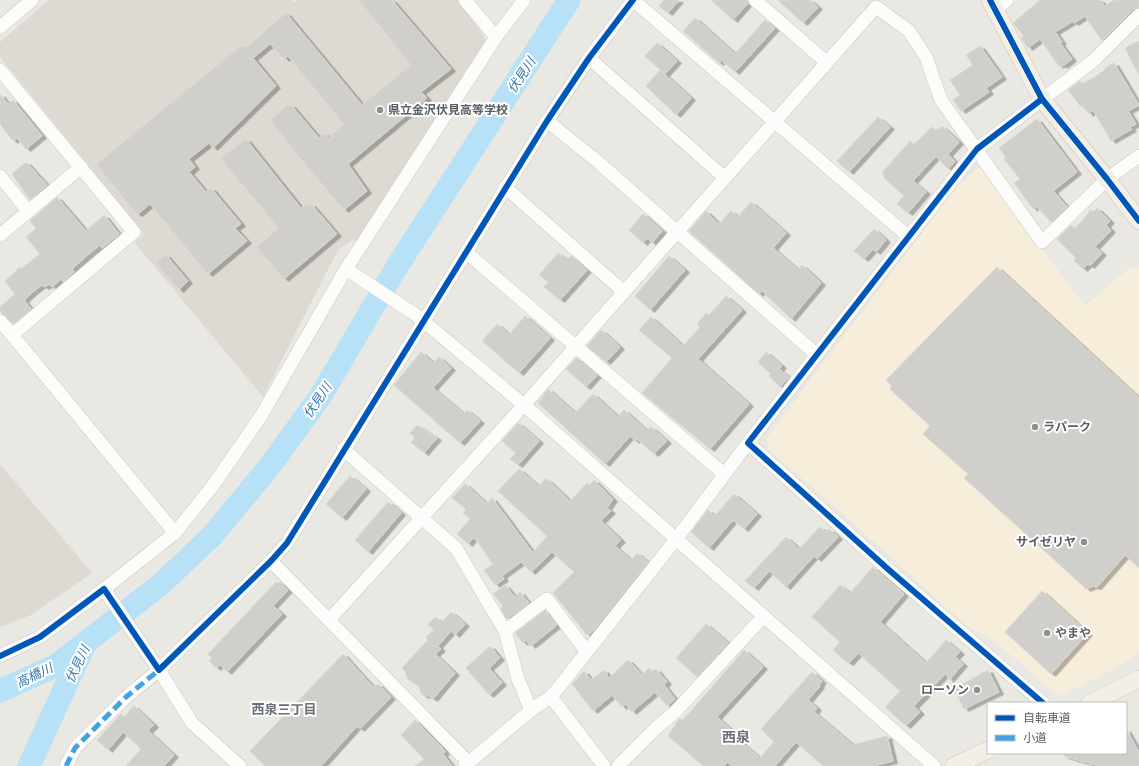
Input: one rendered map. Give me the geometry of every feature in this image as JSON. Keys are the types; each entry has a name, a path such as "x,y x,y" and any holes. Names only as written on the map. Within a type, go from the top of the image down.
{"main road":[{"path":"997,3 1042,99 1107,178 1139,221"},
{"path":"1092,702 1139,679"},
{"path":"954,766 987,750"}],"street":[{"path":"465,0 496,37"},
{"path":"0,656 40,637 106,593 175,533 214,484 261,416 496,37 524,0"},
{"path":"66,766 75,748 126,696 271,561 287,543 420,318 466,252 505,187 589,58 633,0 909,237"},
{"path":"755,0 827,63"},
{"path":"0,27 25,2"},
{"path":"329,620 524,405 827,63 876,2 908,31 926,57 941,100 1042,242 1107,178 1139,156"},
{"path":"271,561 467,765 531,710 551,697 677,538 724,474 977,149 1094,61 1139,15"},
{"path":"589,58 725,178"},
{"path":"0,70 134,232 12,335"},
{"path":"547,121 597,161 678,231 706,258 817,355"},
{"path":"0,235 81,167"},
{"path":"0,176 28,211"},
{"path":"505,187 624,292"},
{"path":"466,252 724,474"},
{"path":"350,271 420,318 524,405 677,538 934,766"},
{"path":"0,321 175,533"},
{"path":"748,443 889,570 1042,702"},
{"path":"343,449 456,548 505,631 518,679 531,710"},
{"path":"106,593 158,667 192,723 240,766"},
{"path":"505,631 547,599 587,652"},
{"path":"618,766 655,729 675,712 764,616"},
{"path":"551,697 604,766"}],"shaded area":[{"path":"49,0 291,0 294,3 298,0 458,0 487,41 358,240 351,241 338,250 263,397 134,242 144,234 0,57 0,42"},
{"path":"980,167 1085,306 1128,269 1139,267 1139,652 1125,663 1058,696 998,644 965,624 838,509 769,450 767,438 954,190"},
{"path":"0,464 92,573 31,615 0,627"}],"building":[{"path":"359,0 392,0 451,69 421,92 427,98 348,164 367,191 344,210 270,120 288,105 291,105 319,138 324,133 328,138 344,124 288,56 285,59 270,44 253,58 276,86 213,148 209,143 189,159 195,167 189,172 206,192 211,188 241,224 235,228 247,241 208,274 150,204 138,214 136,213 97,165 98,163 242,45 245,49 286,13 362,105 411,65"},
{"path":"664,0 679,0 668,13 659,6"},
{"path":"711,0 747,0 748,3 733,20"},
{"path":"778,0 810,0 818,7 803,23"},
{"path":"1040,0 1100,0 1105,6 1114,0 1139,0 1139,7 1133,9 1102,41 1085,16 1074,23 1073,21 1055,32 1062,42 1060,43 1072,59 1063,66 1062,64 1059,66 1040,39 1028,48 1021,38 1024,36 1013,23"},
{"path":"695,18 735,54 765,20 775,28 735,72 721,60 719,63 683,31"},
{"path":"1139,41 1139,75 1125,48"},
{"path":"657,43 677,61 665,74 645,56"},
{"path":"980,46 1002,77 986,88 989,92 961,111 953,100 960,95 950,80 973,65 966,55"},
{"path":"1114,63 1139,105 1128,111 1136,124 1130,127 1132,129 1111,141 1093,110 1089,114 1083,106 1081,107 1068,90 1080,81 1082,84 1100,74 1105,70 1105,68"},
{"path":"660,70 691,98 676,115 646,86"},
{"path":"0,94 8,104 13,100 42,136 26,149 17,138 13,141 0,124"},
{"path":"878,117 890,127 849,172 837,161"},
{"path":"1037,119 1077,172 1053,191 1067,207 1051,222 1036,206 1033,209 1014,183 1020,179 1004,159 1006,158 999,148"},
{"path":"942,126 959,142 948,154 955,162 948,169 936,156 913,181 926,192 908,213 897,204 904,196 884,178 885,176 882,173 910,141 914,144 932,127 937,131"},
{"path":"246,139 301,208 311,204 337,234 284,279 257,247 279,228 221,159"},
{"path":"26,162 47,185 30,200 12,174"},
{"path":"57,197 86,231 104,215 119,234 102,248 100,245 89,254 72,269 74,272 63,282 61,279 52,287 50,284 44,287 42,285 34,291 24,300 31,309 13,324 0,311 0,307 15,294 5,281 20,267 21,269 40,254 26,237 36,228 30,221"},
{"path":"751,202 786,233 773,248 798,270 802,265 821,283 791,319 762,291 759,294 689,231 706,211 719,224 731,211 738,217"},
{"path":"1097,208 1110,221 1106,225 1111,230 1095,247 1102,253 1090,266 1088,264 1083,269 1074,261 1076,258 1057,239 1071,225 1075,229 1091,210 1093,212"},
{"path":"643,214 662,231 652,243 647,238 643,243 629,230"},
{"path":"874,229 886,240 876,252 873,249 864,259 854,251"},
{"path":"558,253 567,260 571,256 587,270 560,300 544,287 548,282 539,275"},
{"path":"166,255 188,281 179,290 156,263"},
{"path":"669,256 685,270 650,310 635,296"},
{"name":"ラパーク","path":"997,267 1139,398 1139,568 1125,555 1097,587 1093,586 1086,589 964,478 968,474 923,434 930,426 890,389 892,386 886,380"},
{"path":"726,296 742,310 698,359 749,404 710,449 642,393 672,358 639,330 651,317 683,346 700,327 697,324 706,313 709,315"},
{"path":"525,316 550,338 519,373 482,341 497,324 509,335"},
{"path":"601,330 620,347 606,362 587,346"},
{"path":"421,352 433,363 439,357 451,368 433,388 464,414 467,410 480,421 460,443 394,385"},
{"path":"766,352 782,366 779,369 789,377 780,387 769,376 771,374 758,362"},
{"path":"577,358 597,375 586,387 566,369"},
{"path":"548,389 575,413 593,394 618,417 624,410 647,431 651,427 667,441 654,454 637,439 635,441 630,436 605,464 538,403"},
{"path":"518,423 539,441 518,465 510,459 516,453 502,441"},
{"path":"417,425 437,438 424,453 411,442 415,438 410,433"},
{"path":"519,469 539,487 545,479 548,480 570,501 587,483 590,485 594,480 613,499 607,508 611,511 601,521 621,540 615,546 631,560 637,553 648,562 593,631 587,635 553,593 574,572 552,552 531,572 521,562 502,576 504,579 495,585 484,570 493,564 474,537 468,544 457,534 470,519 463,513 466,509 452,498 465,484 487,504 492,498 533,553 547,536 498,491"},
{"path":"350,476 366,489 342,518 326,504"},
{"path":"734,494 757,514 744,529 733,520 709,548 691,532 708,510 715,516"},
{"path":"388,502 401,513 368,552 355,540"},
{"path":"820,527 826,532 829,529 838,537 817,559 814,556 786,587 769,571 754,588 745,581 786,537 799,549"},
{"path":"873,567 904,594 880,622 926,663 946,640 960,652 955,657 963,664 949,680 946,673 914,706 920,712 906,726 885,707 900,691 858,653 849,663 844,660 833,650 840,642 812,617 840,585 850,593"},
{"path":"276,582 278,584 280,582 288,590 273,606 282,614 227,672 220,665 216,668 209,661 212,658 208,654"},
{"path":"505,585 515,597 520,592 529,603 507,619 501,609 503,606 493,594"},
{"name":"やまや","path":"1042,591 1088,633 1051,674 1005,632"},
{"path":"545,610 557,625 531,646 526,640 523,643 515,633"},
{"path":"451,612 465,624 455,635 451,631 438,646 441,649 435,654 455,673 433,699 429,696 422,695 419,687 407,678 405,671 402,668 428,640 426,637 434,630 428,625 435,617 442,622"},
{"path":"706,624 728,643 697,677 676,658"},
{"path":"490,646 500,658 489,668 502,683 489,695 466,668"},
{"path":"744,650 763,667 717,717 743,740 741,742 760,758 774,742 761,729 812,672 822,681 819,685 820,686 808,700 817,708 814,712 853,745 887,736 893,761 873,766 823,766 796,742 775,766 732,766 727,762 724,766 703,766 668,736 679,719 683,720"},
{"path":"343,654 374,688 378,684 391,697 360,729 357,726 321,766 265,766 250,751"},
{"path":"628,660 642,675 649,668 652,672 656,669 667,682 664,685 675,699 667,706 655,692 632,712 626,704 622,707 612,695 593,711 572,684 584,671 591,680 604,670 609,678"},
{"name":"ローソン","path":"988,670 999,692 964,709 954,689"},
{"path":"134,706 154,725 148,731 174,755 164,766 126,766 141,749 123,732 108,750 97,740 121,714 124,717"},
{"path":"415,720 440,745 445,752 443,754 452,766 415,766 424,759 401,735"},
{"path":"1127,731 1139,752 1139,766 1099,766 1064,756 1064,754 1127,754"}],"waterway":[{"name":"伏見川","path":"0,691 55,666 160,585 212,536 269,467 320,397 396,268 569,0"},
{"name":"伏見川","path":"29,766 84,646"}],"marked path":[{"path":"66,766 75,748 126,697 159,670"}],"cycle path":[{"path":"0,656 40,637 104,589 159,670 271,561 287,543 547,121 589,58 633,0"},
{"path":"990,0 1042,99 1139,221"},
{"path":"1042,99 977,149 748,443 889,570 1042,702"}],"place":[{"name":"県立金沢伏見高等学校","path":"380,110"},
{"name":"ラパーク","path":"1035,427"},
{"name":"サイゼリヤ","path":"1084,542"},
{"name":"やまや","path":"1047,633"},
{"name":"ローソン","path":"977,690"}],"district":[{"name":"西泉三丁目","path":"284,709"},
{"name":"西泉","path":"736,737"}],"water label":[{"name":"高橋川","path":"34,675"}]}
